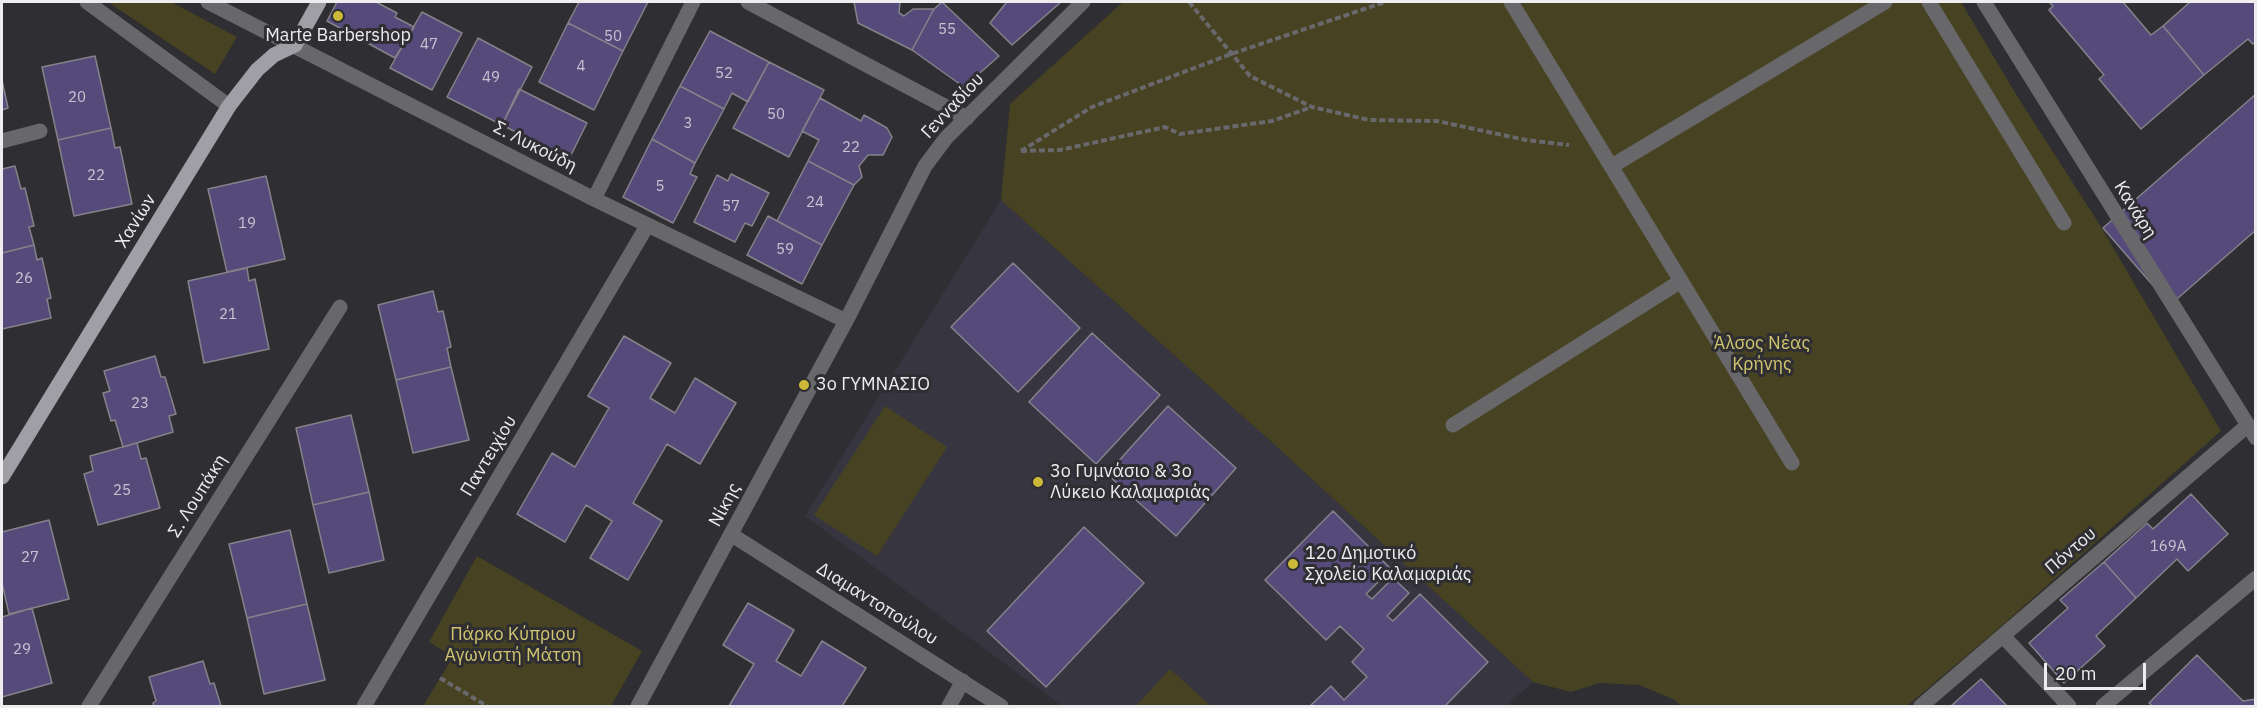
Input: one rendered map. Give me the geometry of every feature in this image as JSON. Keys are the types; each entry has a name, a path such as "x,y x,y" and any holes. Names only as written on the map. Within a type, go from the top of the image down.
{"main road":[{"path":"295,45 319,2"},
{"name":"Χανίων","path":"2,477 229,106 266,62 274,55 295,45"}],"street":[{"path":"87,2 229,106"},
{"name":"Σ. Λυκούδη","path":"208,2 647,226 846,321"},
{"path":"594,199 693,2"},
{"path":"748,2 967,118"},
{"name":"Γενναδίου","path":"846,321 926,165 946,138 1083,2"},
{"path":"1511,2 1792,463"},
{"path":"1612,166 1886,2"},
{"path":"1929,2 2064,223"},
{"name":"Κανάρη","path":"1984,2 2252,432"},
{"path":"2,141 40,131"},
{"name":"Παντειχίου","path":"364,706 647,226"},
{"path":"1453,425 1681,280"},
{"name":"Σ. Λουπάκη","path":"89,706 340,307"},
{"name":"Νίκης","path":"638,706 846,321"},
{"name":"Πόντου","path":"1921,706 2252,432"},
{"name":"Διαμαντοπούλου","path":"732,535 1001,706"},
{"path":"2103,706 2256,578"},
{"path":"2003,636 2069,706"},
{"path":"949,706 963,681"}],"path":[{"path":"1188,2 1250,76 1312,107 1368,120 1437,121 1526,140 1579,146"},
{"path":"1312,107 1272,121 1180,134 1165,127 1060,150 1021,151 1092,107 1232,54 1385,2"},
{"path":"440,678 487,706"}],"shaded area":[{"name":"3ο Γυμνάσιο & 3ο Λύκειο Καλαμαριάς","path":"1001,200 1277,447 1533,682 1506,706 1062,706 805,516"}],"green space":[{"path":"108,2 171,2 237,37 215,74"},
{"name":"Άλσος Νέας Κρήνης","path":"1123,2 1961,2 2017,96 2098,222 2221,431 1997,630 1907,706 1681,706 1675,700 1639,685 1599,683 1571,692 1533,682 1277,447 1001,200 1010,104"},
{"path":"885,406 947,447 877,556 814,515"},
{"name":"Πάρκο Κύπριου Αγωνιστή Μάτση","path":"477,556 642,651 611,706 423,706 453,657 429,642"},
{"path":"1170,669 1211,706 1136,706"}],"building":[{"path":"337,2 376,2 397,13 395,17 414,27 395,58 327,21"},
{"path":"579,2 648,2 623,51 568,23"},
{"path":"854,2 900,2 899,13 904,16 913,9 934,9 912,50 858,23"},
{"path":"942,2 999,56 964,87 912,50 934,9"},
{"path":"1004,2 1061,2 1012,45 990,23 1006,3"},
{"path":"2049,2 2123,2 2151,35 2163,26 2204,75 2141,129 2099,79 2104,75 2049,10 2053,6"},
{"path":"2190,2 2256,2 2256,42 2253,44 2248,39 2204,75 2163,26"},
{"path":"422,12 462,33 432,90 390,68"},
{"path":"568,23 623,51 594,110 539,82"},
{"path":"710,31 769,62 748,102 732,93 724,109 680,86"},
{"path":"478,38 532,67 502,125 447,97"},
{"path":"95,56 111,128 58,140 42,67"},
{"path":"769,62 824,90 789,157 733,128"},
{"path":"2,80 8,108 2,110"},
{"path":"680,86 724,109 695,163 652,139"},
{"path":"519,89 587,123 569,159 502,125"},
{"path":"2256,94 2256,230 2170,305 2103,228"},
{"path":"820,98 861,121 864,115 887,128 892,137 883,155 868,155 859,166 862,177 854,185 808,161 819,140 802,131"},
{"path":"111,128 115,148 120,147 132,204 74,216 58,140"},
{"path":"652,139 695,163 690,174 697,177 673,223 623,197"},
{"path":"808,161 854,185 822,245 777,221"},
{"path":"15,166 21,189 25,188 34,226 29,227 34,245 2,253 2,169"},
{"path":"731,174 769,193 752,226 745,223 735,242 694,222 717,175 728,181"},
{"path":"266,176 285,259 227,272 208,189"},
{"path":"768,216 822,245 802,284 747,255"},
{"path":"34,245 37,260 42,258 51,298 47,299 51,318 2,329 2,253"},
{"path":"1013,263 1080,328 1018,392 951,327"},
{"path":"247,268 249,281 255,279 269,349 204,363 188,281"},
{"path":"433,291 438,312 443,311 451,347 447,348 451,367 396,380 378,305"},
{"path":"1092,333 1160,395 1096,464 1029,402"},
{"path":"624,336 671,363 650,398 675,413 695,378 736,403 700,464 667,444 633,503 662,521 628,580 590,558 612,521 586,505 565,542 517,514 552,453 575,467 609,408 588,396"},
{"path":"155,356 161,377 165,377 176,414 169,416 173,432 123,447 115,420 111,421 103,393 110,391 104,371"},
{"path":"451,367 469,440 413,453 396,380"},
{"path":"1168,406 1236,468 1176,536 1107,474"},
{"path":"351,415 369,492 313,505 296,428"},
{"path":"137,443 141,459 146,458 160,508 98,525 84,474 93,471 90,456"},
{"path":"369,492 384,560 329,573 313,505"},
{"path":"2191,494 2228,534 2188,571 2177,559 2136,598 2104,562 2147,523 2153,529"},
{"path":"1333,511 1391,569 1366,594 1372,599 1393,578 1409,593 1387,616 1393,621 1420,594 1488,662 1445,706 1310,706 1331,686 1344,700 1367,677 1352,662 1364,649 1340,626 1326,640 1265,580"},
{"path":"49,520 69,599 9,614 2,583 2,532"},
{"path":"1084,527 1144,583 1046,687 987,631"},
{"path":"290,530 307,604 247,618 229,544"},
{"path":"2104,562 2136,598 2096,636 2105,646 2064,683 2029,643 2068,608 2060,600"},
{"path":"748,603 794,630 776,661 801,676 822,641 866,668 842,706 729,706 754,664 723,645"},
{"path":"307,604 325,680 264,694 247,618"},
{"path":"32,608 52,683 2,697 2,617"},
{"path":"2197,655 2243,701 2256,699 2256,706 2153,706 2149,703"},
{"path":"203,661 210,684 214,683 221,706 154,706 153,703 156,701 149,677"},
{"path":"1981,679 2007,706 1951,706"}],"place":[{"name":"Marte Barbershop","path":"338,16"},
{"name":"3ο ΓΥΜΝΑΣΙΟ","path":"804,385"},
{"name":"3ο Γυμνάσιο & 3ο Λύκειο Καλαμαριάς","path":"1038,482"},
{"name":"12ο Δημοτικό Σχολείο Καλαμαριάς","path":"1293,564"}]}
